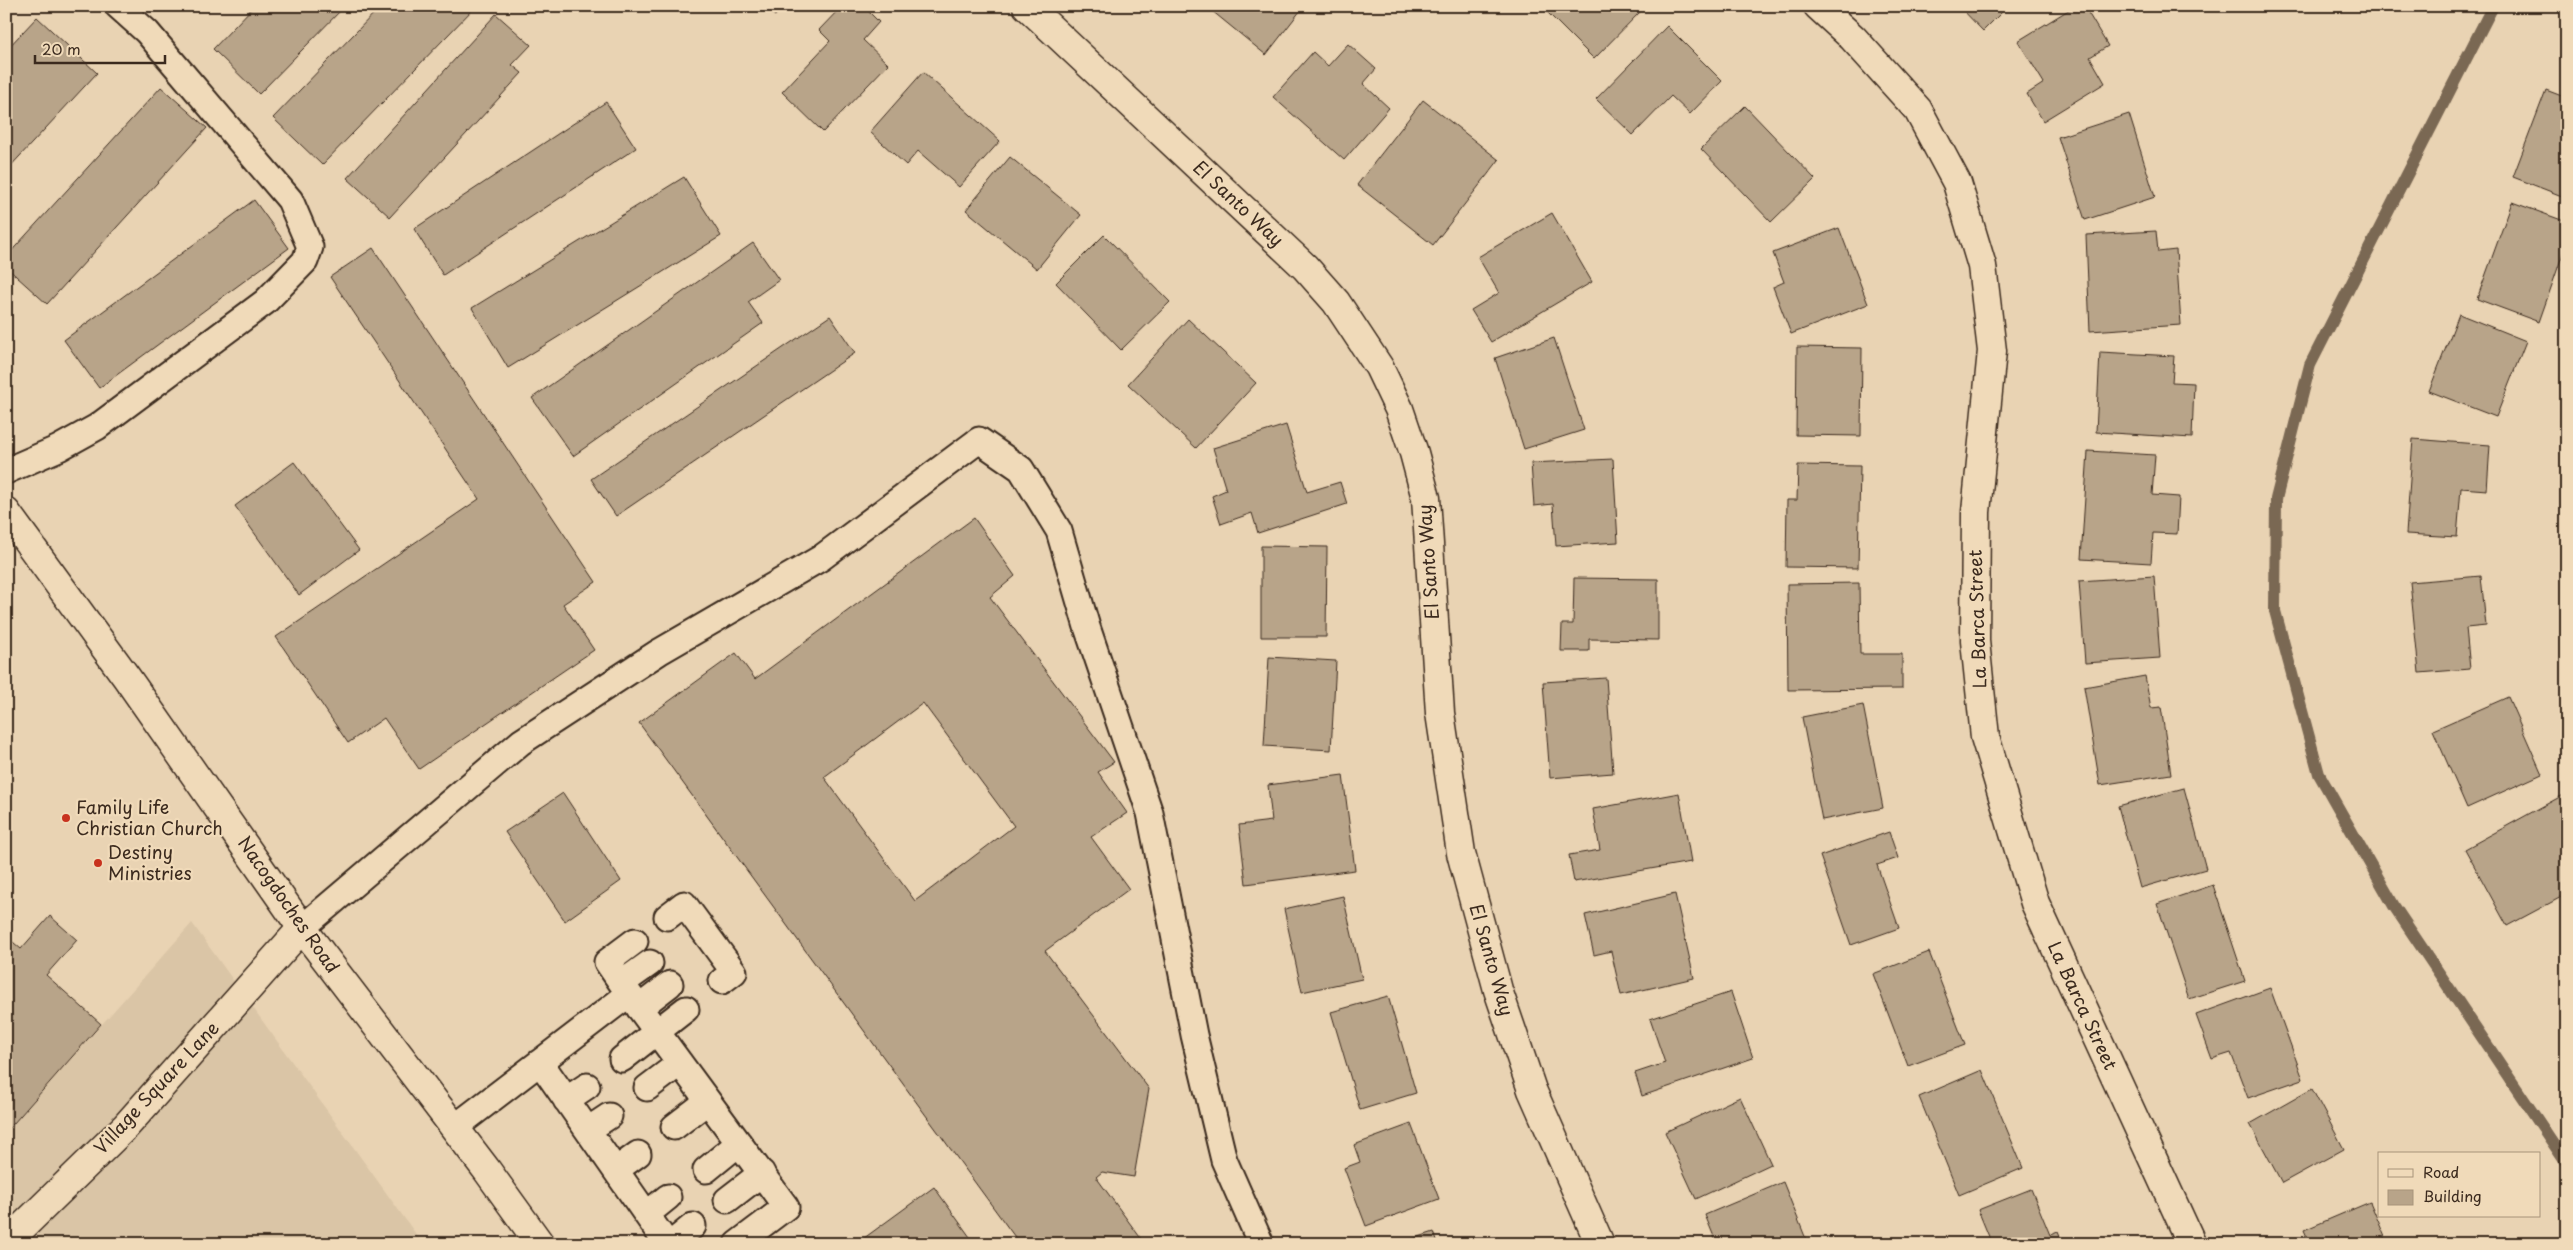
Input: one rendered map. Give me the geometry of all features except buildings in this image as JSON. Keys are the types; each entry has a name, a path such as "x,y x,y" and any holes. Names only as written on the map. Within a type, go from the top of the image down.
{"street":[{"name":"El Santo Way","path":"1027,6 1305,266 1336,302 1374,359 1399,409 1414,453 1426,498 1440,713 1461,853 1498,990 1532,1090 1600,1244"},
{"name":"La Barca Street","path":"1818,6 1853,38 1918,110 1957,183 1982,266 1992,351 1976,512 1975,641 1985,737 2035,903 2192,1244"},
{"name":"Nacogdoches Road","path":"6,512 127,678 302,928 540,1244"},
{"name":"Village Square Lane","path":"6,1243 126,1126 302,928"}],"lane":[{"path":"6,471 59,448 96,427 265,302 305,261 310,247 290,200 147,32 118,6"},
{"path":"302,928 521,742 659,652 822,558 979,440 1021,469 1058,531 1087,627 1150,813 1194,1035 1224,1160 1261,1244"},
{"path":"667,917 684,904 694,932 712,955 734,972 722,981"},
{"path":"635,941 607,962 786,1207 737,1244"},
{"path":"630,995 650,963"},
{"path":"454,1128 630,995 670,984"},
{"path":"622,1059 686,1009"},
{"path":"540,1062 667,1244"},
{"path":"647,1088 680,1063"},
{"path":"566,1100 587,1086"},
{"path":"674,1127 708,1101"},
{"path":"588,1130 609,1116"},
{"path":"706,1170 739,1143"},
{"path":"616,1170 638,1154"},
{"path":"727,1200 762,1173"},
{"path":"646,1214 668,1197"},
{"path":"671,1244 693,1226"}],"shaded area":[{"path":"192,923 423,1244 6,1244 6,1132"}],"waterway":[{"path":"2493,6 2310,365 2276,499 2275,611 2319,774 2394,906 2567,1164"}],"place":[{"name":"Family Life Christian Church","path":"66,818"},
{"name":"Destiny Ministries","path":"98,863"}]}
